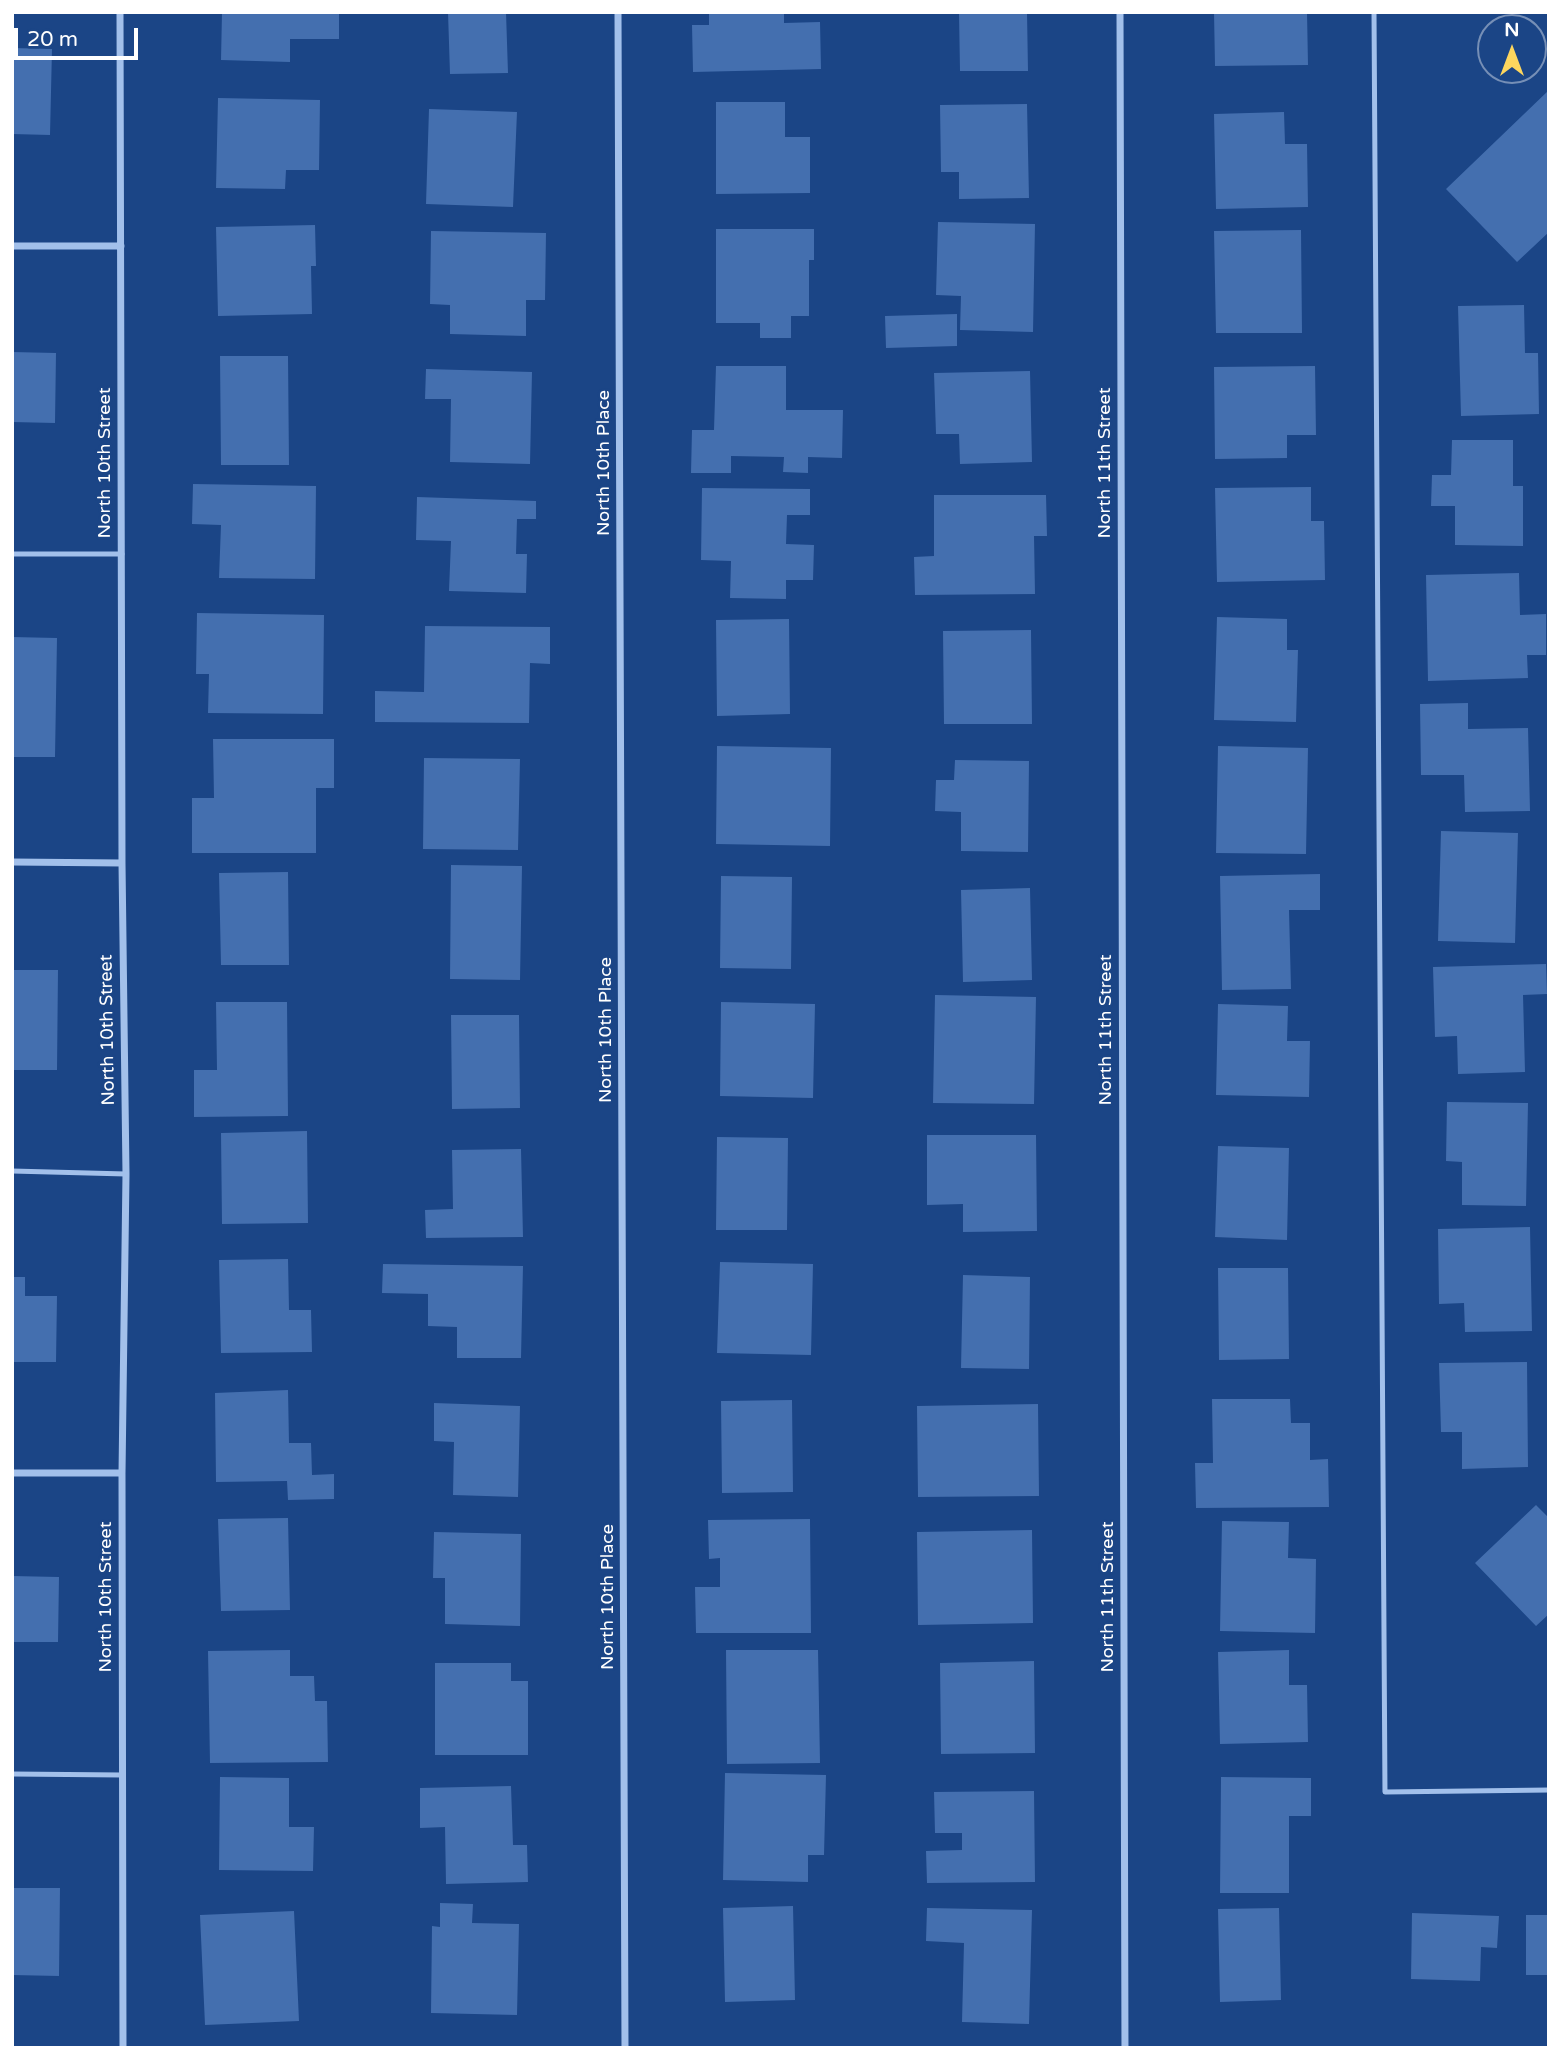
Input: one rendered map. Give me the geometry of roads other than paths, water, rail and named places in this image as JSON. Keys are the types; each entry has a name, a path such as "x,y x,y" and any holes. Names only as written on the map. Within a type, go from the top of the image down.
{"street":[{"name":"North 10th Street","path":"120,12 122,863 126,1174 122,1474 123,2048"},
{"name":"North 10th Place","path":"618,12 625,2048"},
{"name":"North 11th Street","path":"1120,12 1125,2048"},
{"path":"12,246 121,246"},
{"path":"12,862 122,863"},
{"path":"12,1473 122,1474"}],"lane":[{"path":"1374,12 1385,1792 1549,1790"},
{"path":"12,554 122,554"},
{"path":"12,1171 126,1174"},
{"path":"12,1774 122,1774"}]}
